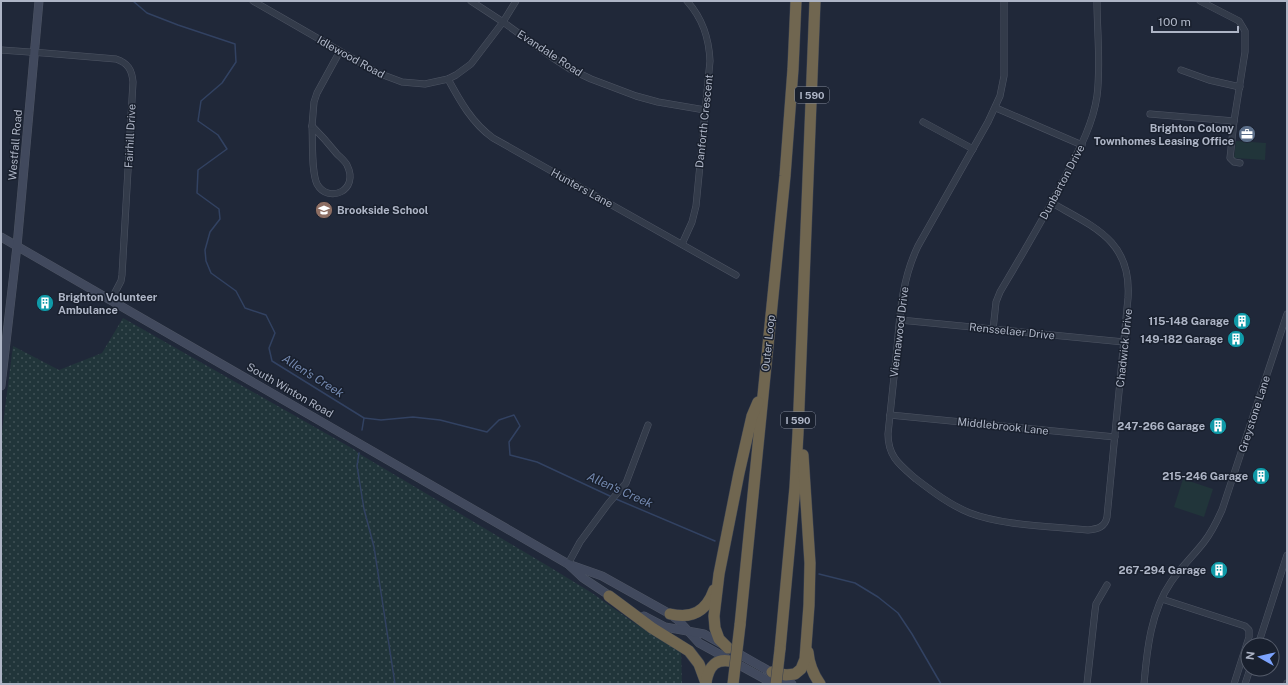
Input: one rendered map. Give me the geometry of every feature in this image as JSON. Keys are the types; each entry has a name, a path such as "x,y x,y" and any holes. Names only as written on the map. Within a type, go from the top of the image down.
{"highway":[{"name":"Outer Loop","path":"734,684 785,176 793,69 796,1"},
{"name":"I 590","path":"775,684 780,649 795,487 815,1"},
{"path":"728,648 717,636 714,624 719,574 752,416 763,392"},
{"path":"772,672 791,675 799,672 804,662 810,587 810,552 803,454 798,433"},
{"path":"670,614 688,615 703,608 712,595 719,574"},
{"path":"609,596 652,628 689,651 699,664 706,683"},
{"path":"806,638 809,664 814,676 820,684"},
{"path":"706,683 708,673 714,664 722,660 734,662"}],"main road":[{"name":"Westfall Road","path":"1,386 17,246 39,1"},
{"name":"South Winton Road","path":"1,237 568,564 602,576 670,614 678,619 698,643 775,684"},
{"name":"South Winton Road","path":"568,564 583,578 609,596 660,625 708,636 792,684"}],"street":[{"name":"Idlewood Road","path":"253,1 378,73 402,82 425,84 448,78 464,70 475,60 503,22 516,1"},
{"name":"Evandale Road","path":"471,1 570,69 622,92 658,102 705,110"},
{"name":"Danforth Crescent","path":"682,244 694,216 710,61 710,49 702,22 687,1"},
{"name":"Viennawood Drive","path":"1004,1 1004,76 996,108 915,252 903,291 888,444 895,459 902,467 931,490 951,503 979,516 1012,522 1088,530 1100,528"},
{"name":"Dunbarton Drive","path":"993,330 996,302 1000,292 1052,203 1082,145 1090,124 1097,96 1098,81 1097,1"},
{"path":"1200,1 1234,18 1243,26 1246,37 1230,158 1234,162 1240,163"},
{"path":"1,50 34,53"},
{"path":"312,126 347,165 350,181 349,186 342,192 335,194 325,192 318,186 314,177 312,126 312,113 317,93 340,51"},
{"name":"Fairhill Drive","path":"34,53 116,59 126,63 131,70 133,82 122,275 121,281 111,300"},
{"path":"1181,70 1209,80 1240,87"},
{"name":"Hunters Lane","path":"448,78 467,111 481,128 493,138 736,274"},
{"path":"996,108 1082,145"},
{"path":"1150,114 1234,121"},
{"path":"923,122 973,149"},
{"name":"Chadwick Drive","path":"1052,203 1101,233 1112,242 1124,261 1127,273 1129,290 1107,517 1104,524 1100,528"},
{"name":"Greystone Lane","path":"1144,684 1151,632 1162,599 1170,583 1204,542 1215,525 1222,510 1287,314"},
{"name":"Rensselaer Drive","path":"900,320 1124,342"},
{"name":"Middlebrook Lane","path":"890,415 1115,437"},
{"path":"568,564 580,542 608,504 626,483 648,425"},
{"path":"1261,637 1287,556"},
{"path":"1087,684 1096,604 1107,585"},
{"path":"1162,599 1245,626 1249,630 1249,637 1234,684"}],"green space":[{"path":"1236,141 1266,143 1265,160 1234,158"},
{"path":"123,318 355,450 592,593 633,622 681,651 682,684 1,684 1,439 13,346 59,370 102,353"},
{"path":"1183,479 1213,489 1204,517 1174,507"}],"waterway":[{"name":"Allen's Creek","path":"133,1 147,13 235,44 236,62 222,83 201,101 198,121 218,135 227,149 198,170 197,193 219,209 220,219 210,232 205,250 206,261 211,273 236,291 245,308 266,315 275,333 269,348 272,361 364,418 381,420 413,417 440,420 487,432 499,420 514,415 520,426 509,442 510,455 537,462 612,497"},
{"path":"362,430 364,418"},
{"path":"359,453 357,466 364,509 374,547 395,684"},
{"name":"Allen's Creek","path":"616,499 715,541"},
{"name":"Allen's Creek","path":"819,574 855,583 878,597 898,613 941,684"}],"place":[{"name":"Brighton Colony Townhomes Leasing Office","path":"1247,134"},
{"name":"Brookside School","path":"324,210"},
{"name":"Brighton Volunteer Ambulance","path":"45,303"},
{"name":"115-148 Garage","path":"1242,321"},
{"name":"149-182 Garage","path":"1236,339"},
{"name":"247-266 Garage","path":"1218,426"},
{"name":"215-246 Garage","path":"1261,476"},
{"name":"267-294 Garage","path":"1219,570"}]}
